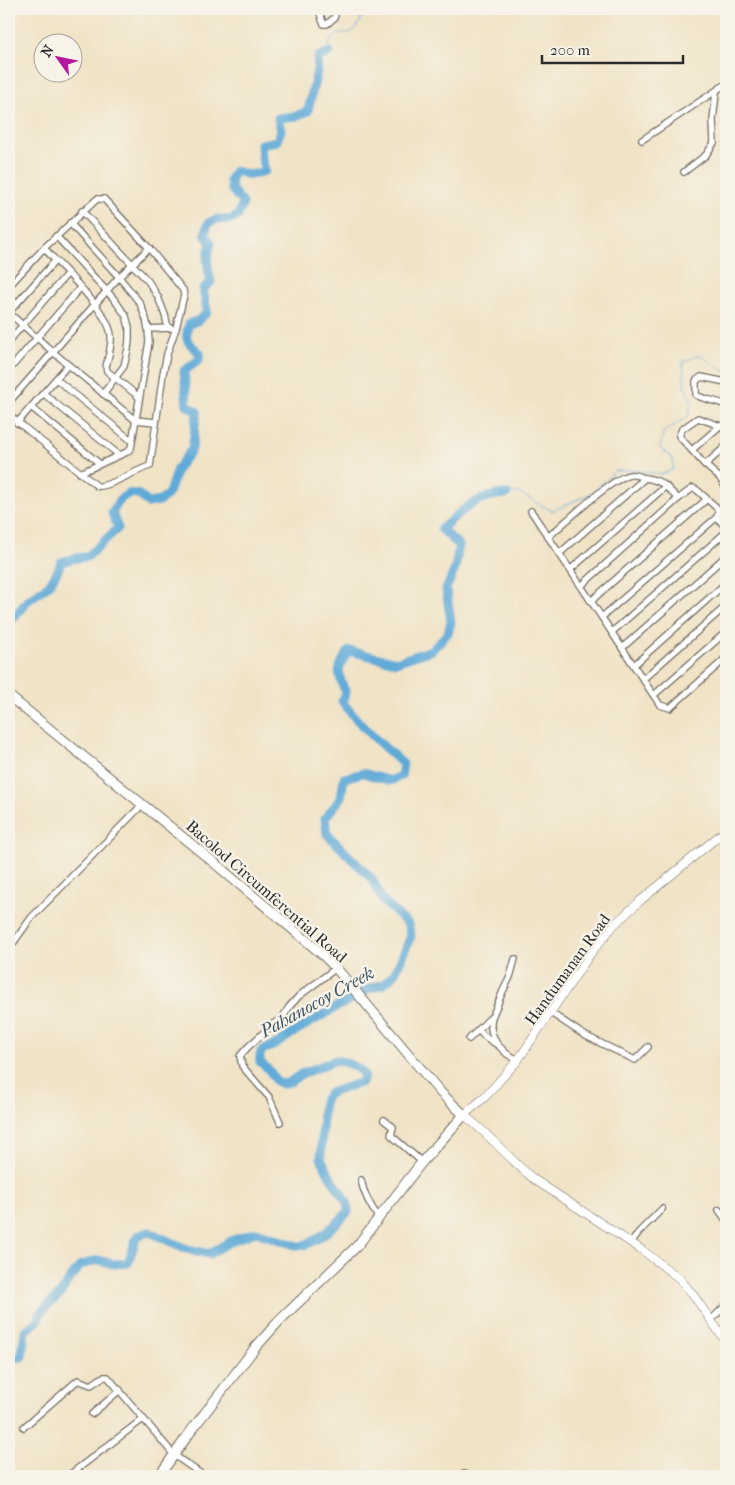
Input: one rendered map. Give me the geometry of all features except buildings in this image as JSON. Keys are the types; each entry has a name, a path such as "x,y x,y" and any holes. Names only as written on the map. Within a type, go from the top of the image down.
{"main road":[{"name":"Bacolod Circumferential Road","path":"9,696 231,876 322,954 442,1093 464,1115"},
{"path":"158,1476 255,1348 279,1320 357,1246 422,1162 464,1115"}],"street":[{"path":"319,9 324,24 327,24 334,18 337,9"},
{"path":"642,140 726,84"},
{"path":"684,172 706,155 714,142 713,120 716,92"},
{"path":"9,286 44,248 82,212 97,199 104,199 149,248 184,292 176,328 166,354 150,466 136,470 104,486 97,486 9,416"},
{"path":"82,212 148,281 158,297 168,328"},
{"path":"70,223 140,303 148,329 149,342 130,450 80,473"},
{"path":"56,236 107,291 122,310 129,327 126,361 122,371 103,394"},
{"path":"44,248 95,304 109,326 111,335 107,371 139,397"},
{"path":"9,402 119,277 149,248"},
{"path":"55,261 9,313 135,420 156,422"},
{"path":"9,341 67,274"},
{"path":"9,370 80,288"},
{"path":"148,329 176,328"},
{"path":"18,422 68,365"},
{"path":"726,382 701,377 696,381 696,395 726,405"},
{"path":"56,379 132,441"},
{"path":"43,393 120,456"},
{"path":"31,407 100,464"},
{"path":"723,427 698,418 682,429 680,436 705,465 720,478 726,488"},
{"path":"692,450 723,427"},
{"path":"705,465 726,446"},
{"path":"720,478 726,473"},
{"path":"548,537 601,491 631,474 657,479 678,499"},
{"path":"560,554 646,478"},
{"path":"571,569 666,486"},
{"path":"581,586 678,499 693,488 717,508 719,512 717,517 602,617"},
{"path":"591,601 707,499"},
{"path":"531,511 660,705 670,708 726,658"},
{"path":"612,632 726,530 717,517"},
{"path":"622,648 726,556"},
{"path":"634,665 726,583"},
{"path":"643,679 726,606"},
{"path":"654,695 726,632"},
{"path":"9,950 31,918 142,805"},
{"name":"Handumanan Road","path":"464,1115 486,1096 518,1060 591,953 615,924 726,830"},
{"path":"499,1046 492,1035 490,1027 493,1015 510,977 515,959"},
{"path":"280,1122 270,1097 242,1066 240,1056 272,1024 282,1019 289,1007 299,996 336,968"},
{"path":"551,1012 584,1035 635,1060 648,1048"},
{"path":"469,1038 493,1015"},
{"path":"478,1030 507,1054 518,1060"},
{"path":"464,1115 535,1180 631,1243 677,1277 691,1292 726,1342"},
{"path":"384,1120 393,1127 391,1135 422,1162"},
{"path":"361,1180 369,1206 379,1218"},
{"path":"631,1243 662,1209"},
{"path":"719,1210 726,1220"},
{"path":"711,1320 726,1304"},
{"path":"24,1427 78,1380 91,1385 105,1376 120,1390 174,1455 204,1476"},
{"path":"92,1414 120,1390"},
{"path":"68,1476 143,1419"},
{"path":"458,1476 464,1474 469,1476"}],"waterway":[{"path":"330,52 329,43 338,34 352,32 360,22 363,9"},
{"path":"9,621 13,619 26,602 49,585 61,562 87,557 118,528 112,513 122,498 126,495 134,494 139,495 148,503 160,501 169,493 177,469 192,449 197,412 187,405 184,371 199,360 200,353 190,344 186,334 189,324 199,320 207,312 203,289 211,282 208,263 211,243 205,235 208,223 217,219 229,220 238,216 243,203 232,190 230,180 235,171 250,175 265,171 261,144 277,141 281,130 278,118 296,116 308,111 317,71 318,57 330,52"},
{"name":"Pahanocoy Creek","path":"507,494 519,493 552,511 592,493 615,471 636,470 661,474 673,470 673,459 660,448 663,432 688,417 692,402 685,387 683,362 699,355 726,372"},
{"name":"Pahanocoy Creek","path":"9,1358 22,1357 25,1331 37,1322 42,1311 61,1293 81,1265 98,1260 113,1264 128,1263 137,1236 149,1232 187,1249 209,1254 233,1240 256,1232 298,1246 305,1245 319,1238 348,1212 347,1202 321,1158 323,1108 325,1099 330,1093 362,1082 364,1076 362,1072 348,1063 336,1060 301,1074 290,1082 283,1084 276,1081 269,1070 260,1062 262,1050 275,1045 368,989 384,984 395,973 411,936 408,924 383,901 372,879 327,834 325,818 341,798 344,778 363,773 390,781 401,776 403,764 363,726 342,701 346,693 339,671 349,651 396,662 432,650 448,633 451,622 446,589 455,569 459,545 441,529 463,510 478,501 487,497 507,494"}]}
